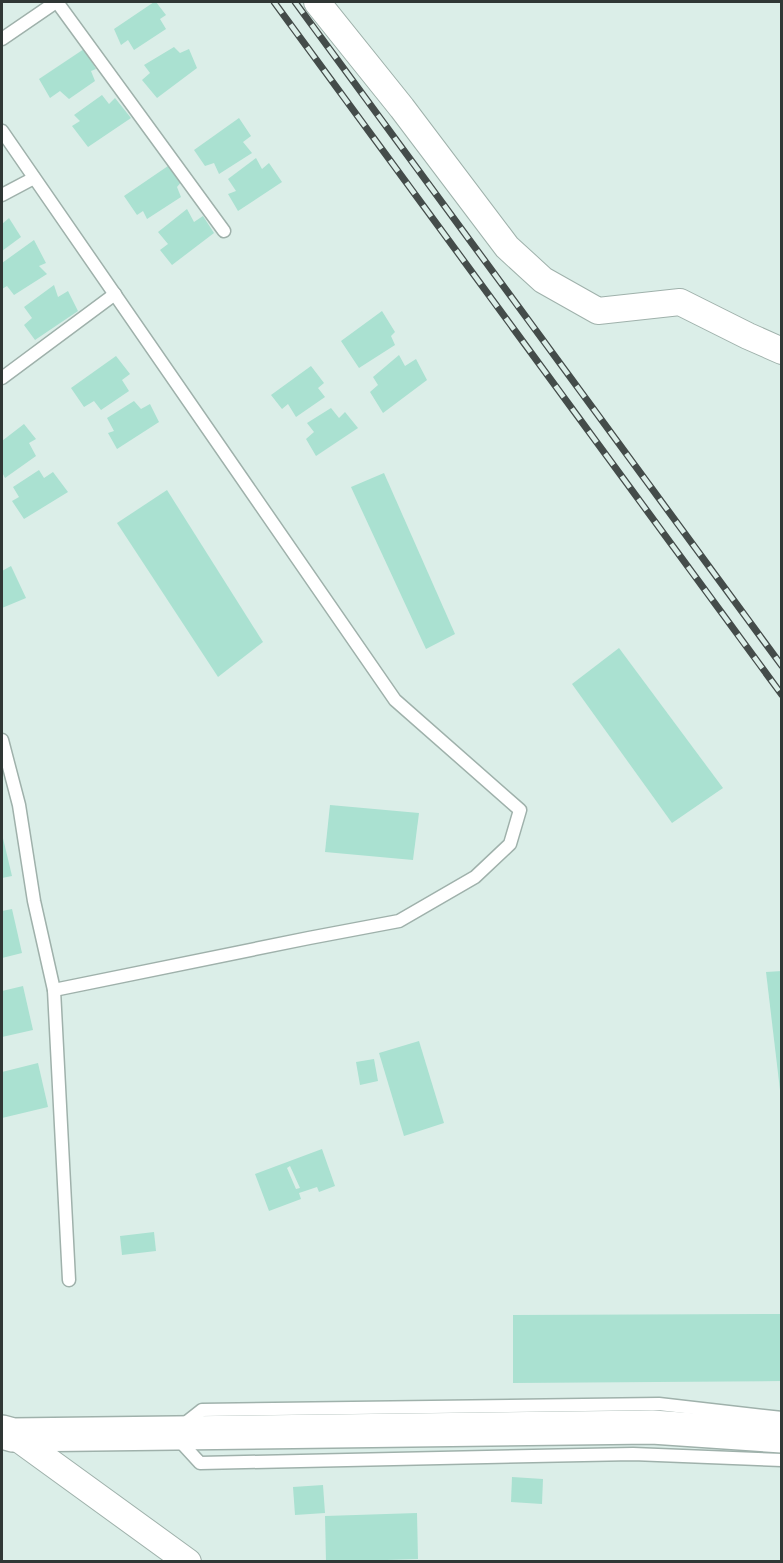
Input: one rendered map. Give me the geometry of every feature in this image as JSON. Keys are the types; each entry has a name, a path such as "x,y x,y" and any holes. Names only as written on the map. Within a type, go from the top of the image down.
{"street":[{"path":"317,2 402,108 507,247 543,280 598,311 680,302 782,351"},
{"path":"7,1434 652,1426 782,1436"},
{"path":"7,1434 188,1562"}],"lane":[{"path":"2,39 56,2 224,231"},
{"path":"2,131 395,700 520,810 510,844 475,876 399,921 54,990"},
{"path":"2,195 34,178"},
{"path":"2,378 116,294"},
{"path":"2,740 19,805 34,901 54,990 69,1280"},
{"path":"782,1418 659,1404 202,1410 173,1433 200,1463 633,1454 782,1460"}],"building":[{"path":"154,2 166,15 160,19 166,29 134,50 128,40 121,45 114,29"},
{"path":"174,47 180,53 189,49 197,68 157,98 142,80 150,73 144,65"},
{"path":"84,49 96,69 91,71 95,81 69,99 60,91 50,98 39,79"},
{"path":"102,95 109,104 115,98 131,118 88,147 72,126 80,121 74,115"},
{"path":"239,118 251,136 243,142 252,153 219,174 214,163 205,166 194,150"},
{"path":"256,158 262,169 269,163 282,182 238,211 228,194 236,191 228,179"},
{"path":"168,166 182,181 177,187 181,197 147,219 143,211 137,215 124,196"},
{"path":"187,209 194,222 203,216 214,233 172,265 160,250 168,244 158,232"},
{"path":"9,218 21,237 2,251 2,224"},
{"path":"34,240 46,263 39,266 47,274 14,295 7,286 2,289 2,263"},
{"path":"54,285 58,297 68,291 78,311 35,340 24,325 32,318 24,307"},
{"path":"382,311 395,332 391,336 395,345 359,368 341,341"},
{"path":"399,355 405,366 416,359 427,380 383,413 370,392 378,385 373,377"},
{"path":"116,356 130,374 122,380 129,391 101,410 94,401 84,407 71,388"},
{"path":"311,366 324,383 318,388 325,397 296,417 288,404 282,409 271,395"},
{"path":"134,401 141,409 150,404 159,422 117,449 108,433 114,431 107,418"},
{"path":"331,408 339,418 345,412 358,428 316,456 306,439 314,432 307,423"},
{"path":"24,424 36,439 29,443 36,456 5,478 2,472 2,441"},
{"path":"39,470 44,478 53,472 68,492 24,519 12,501 19,497 13,487"},
{"path":"384,473 455,634 426,649 351,487"},
{"path":"167,490 263,642 218,677 117,523"},
{"path":"11,566 26,598 2,608 2,571"},
{"path":"619,648 723,788 672,823 572,684"},
{"path":"330,805 419,813 413,860 325,852"},
{"path":"2,834 12,876 2,878"},
{"path":"12,909 22,953 2,958 2,911"},
{"path":"782,971 782,1090 780,1090 766,972"},
{"path":"23,986 33,1030 2,1037 2,991"},
{"path":"419,1041 444,1123 404,1136 379,1053"},
{"path":"374,1059 378,1081 360,1085 356,1062"},
{"path":"38,1063 48,1107 2,1118 2,1072"},
{"path":"322,1149 335,1186 319,1192 317,1187 299,1193 301,1199 269,1211 255,1174","holes":["290,1166 300,1188 296,1189 287,1168"]},
{"path":"154,1232 156,1251 122,1255 120,1236"},
{"path":"782,1314 782,1381 513,1383 513,1315"},
{"path":"512,1477 543,1479 542,1504 511,1502"},
{"path":"323,1485 325,1513 295,1515 293,1487"},
{"path":"417,1513 418,1559 326,1562 325,1516"}],"railway":[{"path":"274,2 782,695"},
{"path":"295,2 782,666"}]}
